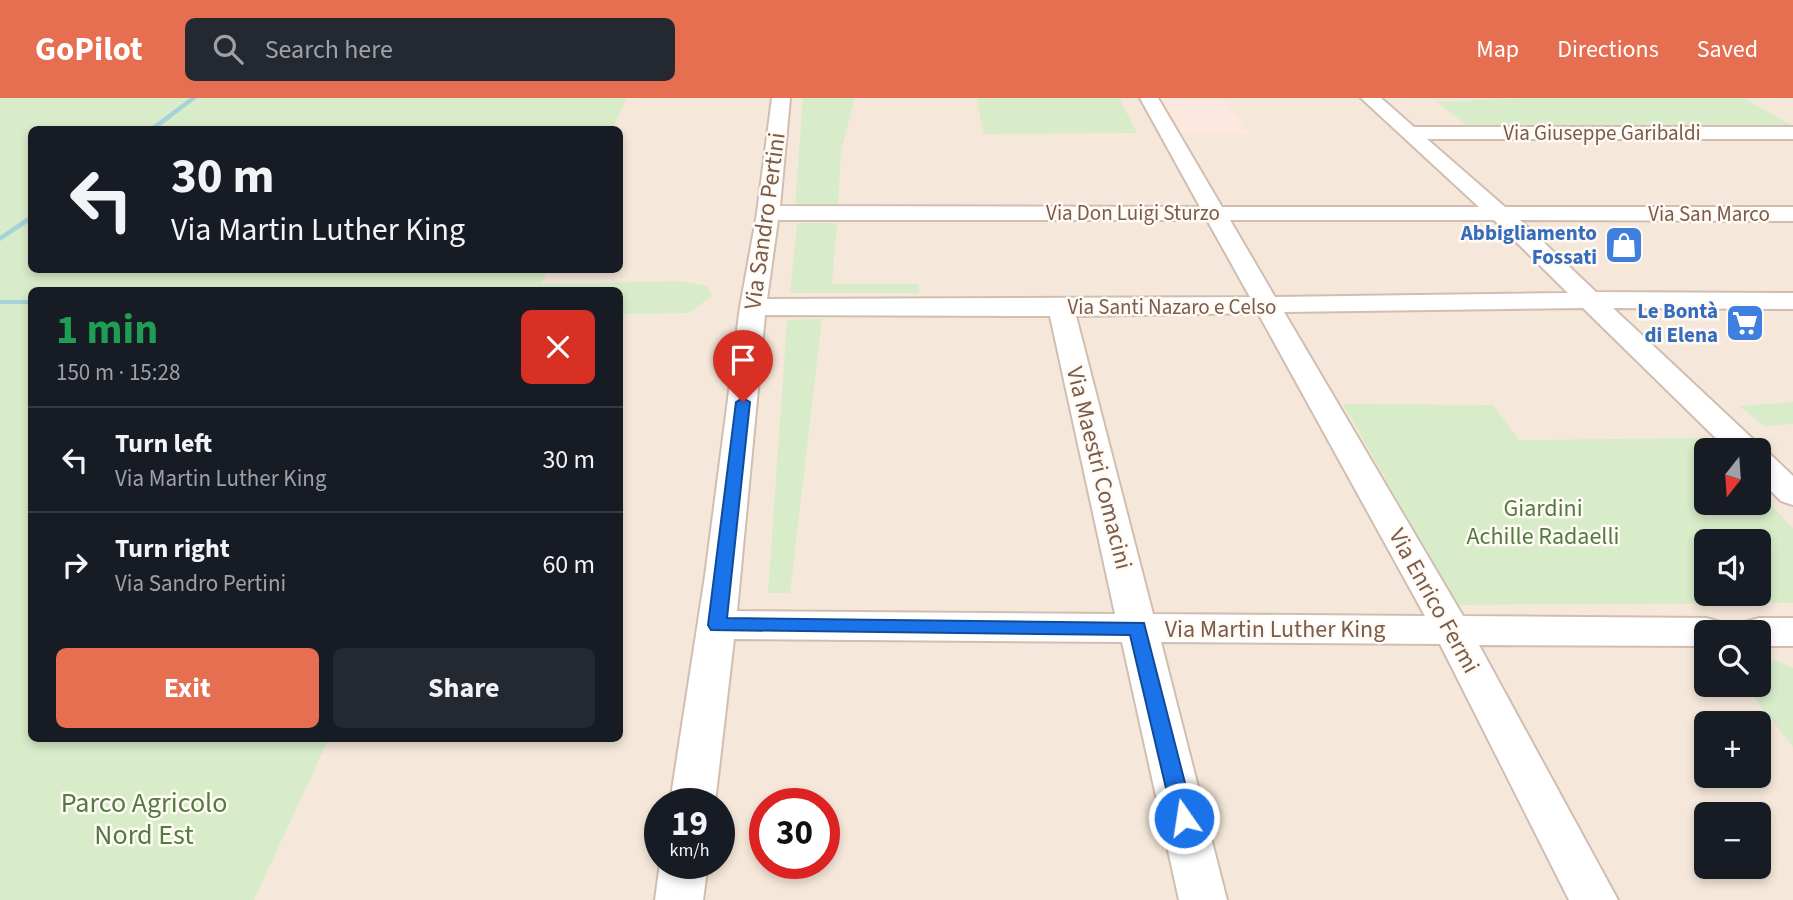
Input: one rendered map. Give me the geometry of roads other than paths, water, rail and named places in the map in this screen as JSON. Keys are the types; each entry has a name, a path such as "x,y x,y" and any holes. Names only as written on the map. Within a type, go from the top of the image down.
{"street":[{"name":"Via Sandro Pertini","path":"694,788 717,625 753,307 768,213 781,98"},
{"name":"Via Enrico Fermi","path":"1149,98 1452,630 1594,900"},
{"path":"1370,98 1499,213 1734,438"},
{"name":"Via Giuseppe Garibaldi","path":"1412,134 1793,134"},
{"name":"Via Don Luigi Sturzo","path":"768,213 1499,213"},
{"name":"Via San Marco","path":"1499,213 1793,214"},
{"name":"Via Santi Nazaro e Celso","path":"753,307 1061,308 1590,300 1793,301"},
{"name":"Via Maestri Comacini","path":"1061,308 1203,900"},
{"path":"1771,473 1793,494"},
{"name":"Via Martin Luther King","path":"717,625 1694,632"},
{"path":"1771,632 1793,632"},
{"path":"679,900 682,879"}],"waterway":[{"path":"156,126 194,98"},
{"path":"0,239 28,219"},
{"path":"0,302 28,302"}],"place":[{"name":"Abbigliamento Fossati","path":"1624,245"},
{"name":"Le Bontà di Elena","path":"1745,323"}],"park label":[{"name":"Giardini Achille Radaelli","path":"1543,522"},
{"name":"Parco Agricolo Nord Est","path":"144,819"}]}
